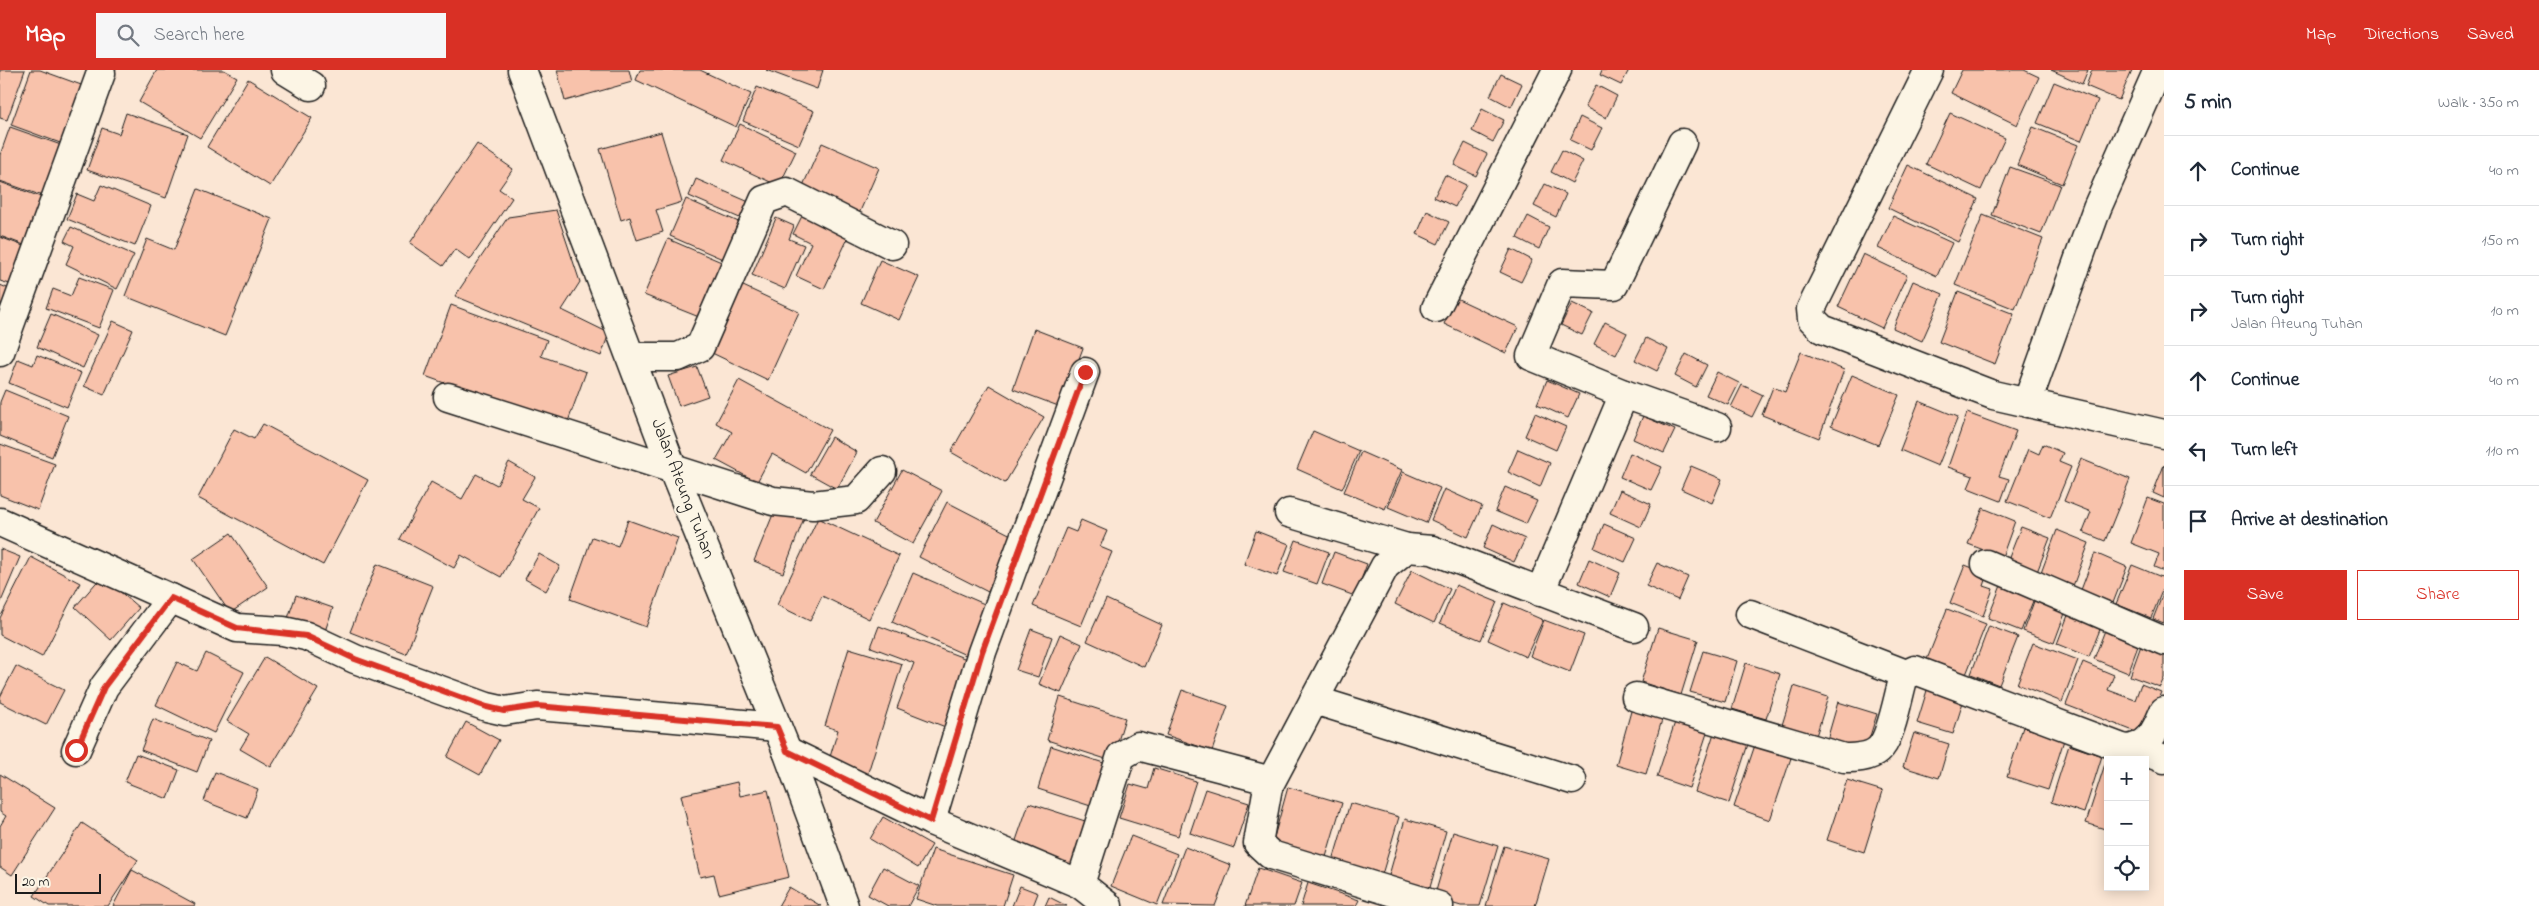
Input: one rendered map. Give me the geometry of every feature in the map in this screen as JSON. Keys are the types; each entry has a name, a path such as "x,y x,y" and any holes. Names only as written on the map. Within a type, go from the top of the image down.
{"street":[{"path":"285,70 311,86"},
{"name":"Jalan Ateung Tuhan","path":"522,70 673,470 782,739 844,906"},
{"path":"1436,308 1557,70"},
{"path":"1929,70 1811,309 1812,319 1822,328 1993,395 2164,434"},
{"path":"2027,403 2097,208 2158,70"},
{"path":"0,352 101,73"},
{"path":"1682,143 1614,285 1562,283 1532,356 1624,394 1717,427"},
{"path":"632,358 678,357 700,347 764,200 787,192 892,245"},
{"path":"931,821 982,652 1085,372"},
{"path":"1540,592 1624,394"},
{"path":"448,397 673,470 773,500 813,505 856,500 882,471"},
{"path":"1289,513 1407,548 1432,550 1634,627"},
{"path":"0,522 237,628 306,636 355,659 504,711 537,706 782,739 931,821 1080,884 1108,906"},
{"path":"1407,548 1385,566 1268,787 1258,843 1271,855 1439,906"},
{"path":"1986,564 2164,641"},
{"path":"76,750 104,687 171,598"},
{"path":"1750,614 1906,674 1915,670 2126,749 2137,748 2164,759"},
{"path":"1636,696 1823,753 1844,758 1862,758 1879,750 1887,737 1906,674"},
{"path":"1314,700 1572,780"},
{"path":"2137,748 2155,732 2164,711"},
{"path":"1080,884 1121,756 1138,746 1260,778 1268,787"}],"building":[{"path":"0,70 25,70 7,120 0,118"},
{"path":"31,70 40,70 84,86 63,144 11,125"},
{"path":"157,70 224,70 237,77 200,138 139,102"},
{"path":"557,70 629,70 632,82 565,101"},
{"path":"640,70 700,70 751,94 736,127 636,80"},
{"path":"766,70 823,70 817,89"},
{"path":"1602,70 1629,70 1621,85 1600,75"},
{"path":"1962,70 2024,70 2039,77 2017,125 1951,93"},
{"path":"2051,70 2088,70 2082,84"},
{"path":"2092,70 2132,70 2119,100 2086,86"},
{"path":"1501,74 1522,84 1511,107 1490,96"},
{"path":"248,79 312,118 270,186 207,147"},
{"path":"2054,82 2098,100 2081,141 2037,123"},
{"path":"1596,85 1617,96 1606,118 1585,107"},
{"path":"757,87 814,111 799,145 743,121"},
{"path":"1482,109 1504,120 1493,142 1472,131"},
{"path":"126,113 188,134 166,198 87,170 102,128 119,134"},
{"path":"1950,113 2005,138 1981,190 1926,164"},
{"path":"1580,117 1602,128 1591,150 1570,140"},
{"path":"740,124 796,151 779,186 723,160"},
{"path":"10,127 61,145 43,196 0,181 0,155"},
{"path":"2033,127 2078,145 2062,184 2017,165"},
{"path":"661,132 682,202 656,210 663,232 637,240 630,217 621,220 600,149"},
{"path":"822,143 879,168 858,216 801,190"},
{"path":"1465,143 1487,154 1476,176 1454,165"},
{"path":"477,144 513,169 499,189 512,198 470,260 455,249 443,266 410,243"},
{"path":"1562,150 1583,161 1572,183 1551,172"},
{"path":"1908,165 1978,199 1958,242 1888,208"},
{"path":"2010,167 2060,185 2041,234 1992,215"},
{"path":"1445,175 1466,185 1455,207 1434,197"},
{"path":"696,179 756,205 749,222 689,196"},
{"path":"0,182 49,200 32,248 0,236"},
{"path":"1545,184 1566,194 1556,217 1534,206"},
{"path":"101,185 151,206 135,246 67,219 77,194 94,201"},
{"path":"198,189 272,219 225,336 125,296 147,239 174,250"},
{"path":"686,199 750,227 734,264 670,236"},
{"path":"556,210 580,282 562,310 609,333 601,356 455,296 508,217"},
{"path":"805,210 851,232 824,289 796,276 811,243 793,234"},
{"path":"1427,211 1449,222 1438,244 1417,234"},
{"path":"1983,215 2043,239 2015,309 1955,285"},
{"path":"1528,216 1549,227 1539,249 1517,238"},
{"path":"1893,216 1952,243 1937,276 1878,248"},
{"path":"776,218 794,226 789,239 804,245 785,289 752,275"},
{"path":"71,227 134,255 117,289 66,264 74,246 64,241"},
{"path":"0,237 26,247 13,285 0,281"},
{"path":"668,239 726,264 704,319 644,295"},
{"path":"1511,249 1532,260 1521,282 1500,272"},
{"path":"1863,254 1907,275 1882,328 1838,307"},
{"path":"880,260 919,277 899,320 861,303"},
{"path":"79,277 114,290 99,328 46,308 53,289 71,296"},
{"path":"1913,281 1943,294 1922,341 1893,328"},
{"path":"0,285 12,290 0,326"},
{"path":"741,285 799,312 768,380 710,352"},
{"path":"1958,292 2014,314 1995,364 1939,342"},
{"path":"1456,298 1518,327 1506,353 1444,324"},
{"path":"1572,303 1593,313 1582,335 1561,325"},
{"path":"451,305 547,340 541,356 586,372 566,427 425,376"},
{"path":"51,314 98,335 83,368 37,347"},
{"path":"113,321 133,330 104,395 84,386"},
{"path":"1605,322 1627,333 1616,355 1594,344"},
{"path":"1034,329 1083,348 1061,407 1013,389"},
{"path":"1646,338 1668,349 1657,371 1635,360"},
{"path":"1801,352 1844,370 1819,438 1762,415 1773,387 1785,392"},
{"path":"1686,354 1707,365 1696,387 1675,376"},
{"path":"37,355 81,373 67,407 9,383 18,359 33,365"},
{"path":"697,367 708,396 679,406 668,376"},
{"path":"1717,372 1739,383 1728,405 1706,395"},
{"path":"1852,375 1899,395 1878,445 1831,426"},
{"path":"739,380 830,430 806,473 772,454 757,482 716,460 732,432 716,423"},
{"path":"1547,380 1579,394 1568,418 1537,404"},
{"path":"989,385 1044,417 1005,483 951,452"},
{"path":"1742,385 1763,395 1752,417 1731,407"},
{"path":"5,390 68,416 52,457 0,436 0,402"},
{"path":"1919,401 1958,417 1938,466 1900,450"},
{"path":"1535,413 1566,427 1556,450 1525,436"},
{"path":"1967,413 2016,431 1999,476 2009,479 2001,501 1968,488 1973,476 1948,467"},
{"path":"1643,416 1675,430 1664,453 1633,439"},
{"path":"263,424 368,480 323,565 198,498 234,429 254,439"},
{"path":"1313,431 1359,451 1342,489 1297,469"},
{"path":"831,437 857,452 837,489 810,474"},
{"path":"0,444 55,464 38,510 0,495"},
{"path":"2043,444 2063,453 2059,462 2071,467 2050,518 2007,501 2028,449 2039,454"},
{"path":"1518,449 1550,463 1540,487 1508,472"},
{"path":"1361,452 1402,470 1385,509 1344,492"},
{"path":"1630,453 1662,467 1651,490 1620,477"},
{"path":"2081,459 2130,479 2105,541 2083,532 2091,512 2064,501"},
{"path":"509,462 535,477 522,499 539,508 501,577 461,555 454,568 400,539 431,482 462,499 476,474 497,485"},
{"path":"2164,465 2164,498 2153,493"},
{"path":"1691,466 1722,479 1712,503 1681,489"},
{"path":"902,470 942,491 913,544 873,523"},
{"path":"1403,472 1440,488 1426,523 1388,507"},
{"path":"1505,487 1537,501 1526,524 1495,511"},
{"path":"1444,489 1482,506 1468,537 1431,520"},
{"path":"1620,490 1651,504 1641,527 1610,513"},
{"path":"2148,498 2164,504 2164,571 2154,567 2159,554 2131,543"},
{"path":"947,502 1015,537 988,592 919,557"},
{"path":"776,507 804,518 783,573 754,561"},
{"path":"1983,508 2015,521 2002,557 1968,544"},
{"path":"818,518 899,556 869,619 822,596 810,621 777,605"},
{"path":"628,520 678,538 646,627 570,599 592,537 618,546"},
{"path":"1081,520 1107,531 1100,547 1112,552 1081,626 1033,606 1066,528 1076,532"},
{"path":"1493,524 1525,539 1514,562 1483,548"},
{"path":"1604,524 1636,538 1625,562 1594,548"},
{"path":"2021,527 2050,538 2037,572 2008,560"},
{"path":"2057,530 2089,543 2073,586 2041,573"},
{"path":"1256,531 1289,544 1277,576 1244,564"},
{"path":"231,533 268,587 230,613 193,559"},
{"path":"1296,540 1329,552 1317,584 1284,572"},
{"path":"0,549 20,557 0,604"},
{"path":"1334,552 1367,564 1355,596 1322,584"},
{"path":"2095,553 2127,567 2113,603 2081,590"},
{"path":"539,554 560,566 546,591 525,579"},
{"path":"31,557 80,583 42,657 0,635 0,618"},
{"path":"1589,559 1620,573 1610,597 1579,583"},
{"path":"1657,563 1688,577 1678,600 1646,586"},
{"path":"377,564 433,586 406,654 350,632"},
{"path":"1965,565 1988,574 1984,586 1993,589 1983,616 1950,603"},
{"path":"2132,565 2164,578 2164,586 2151,618 2116,604"},
{"path":"1412,570 1450,589 1434,623 1395,604"},
{"path":"913,573 989,606 968,656 892,622"},
{"path":"102,576 139,608 111,640 75,607"},
{"path":"2002,583 2035,596 2021,631 1988,618"},
{"path":"1456,585 1497,602 1481,640 1440,623"},
{"path":"2164,591 2164,623 2153,619"},
{"path":"296,595 333,608 325,631 288,618"},
{"path":"2036,596 2067,608 2054,643 2023,631"},
{"path":"1106,599 1162,625 1144,667 1087,641"},
{"path":"1504,603 1543,620 1526,657 1488,640"},
{"path":"1947,609 1986,624 1965,677 1926,662"},
{"path":"2070,610 2103,622 2089,657 2057,644"},
{"path":"1544,620 1584,635 1570,672 1530,656"},
{"path":"2107,625 2141,638 2128,673 2094,659"},
{"path":"879,626 972,661 948,728 897,708 914,663 871,647"},
{"path":"1989,626 2018,637 1999,685 1971,674"},
{"path":"1658,628 1698,640 1681,695 1641,682"},
{"path":"1031,629 1052,637 1038,677 1016,670"},
{"path":"1060,634 1082,644 1061,693 1039,684"},
{"path":"2143,640 2164,648 2164,678 2160,687 2130,676"},
{"path":"2033,643 2078,660 2062,702 2017,684"},
{"path":"849,648 902,664 866,779 827,767 838,730 825,726"},
{"path":"1703,651 1737,661 1725,702 1690,692"},
{"path":"206,653 244,672 214,733 156,705 177,662 197,671"},
{"path":"265,657 318,689 271,767 240,749 249,734 227,721"},
{"path":"2083,662 2114,675 2108,690 2135,700 2141,684 2161,692 2144,735 2066,705"},
{"path":"1746,663 1780,674 1766,719 1732,709"},
{"path":"16,666 64,690 46,725 0,702 0,697"},
{"path":"1794,686 1828,697 1816,736 1782,725"},
{"path":"1928,687 1964,699 1953,734 1917,723"},
{"path":"1182,690 1228,706 1212,751 1166,735"},
{"path":"1060,697 1125,718 1112,761 1047,740"},
{"path":"1838,702 1877,714 1865,752 1827,740"},
{"path":"1633,704 1664,713 1646,774 1616,765"},
{"path":"1677,716 1709,727 1689,788 1657,777"},
{"path":"153,719 209,741 197,772 141,750"},
{"path":"466,722 499,740 480,775 447,757"},
{"path":"2023,727 2064,740 2048,790 2007,777"},
{"path":"1715,730 1749,741 1729,803 1695,792"},
{"path":"1914,733 1949,744 1939,778 1903,767"},
{"path":"1755,745 1791,758 1770,820 1734,807"},
{"path":"2069,745 2102,756 2084,813 2051,802"},
{"path":"1051,746 1113,766 1100,809 1038,789"},
{"path":"136,754 179,770 168,799 125,782"},
{"path":"2104,767 2104,829 2086,823"},
{"path":"1154,768 1196,781 1178,836 1119,818 1130,784 1148,789"},
{"path":"215,772 258,789 247,818 204,801"},
{"path":"0,774 55,808 12,875 0,867 0,826 6,816 0,812"},
{"path":"1847,780 1883,791 1864,852 1827,840"},
{"path":"737,782 740,796 768,790 789,877 719,894 714,874 700,877 681,795"},
{"path":"1288,787 1342,803 1326,857 1273,841"},
{"path":"1205,789 1249,803 1234,848 1190,833"},
{"path":"1029,803 1085,821 1069,871 1012,852"},
{"path":"1350,803 1399,817 1381,878 1332,864"},
{"path":"883,817 932,845 918,868 870,839"},
{"path":"1405,819 1446,831 1427,898 1386,886"},
{"path":"82,823 138,860 108,906 49,906 34,896"},
{"path":"1453,832 1498,846 1480,906 1461,906 1434,898"},
{"path":"1131,836 1177,854 1157,905 1111,886"},
{"path":"1504,846 1549,859 1535,906 1486,906"},
{"path":"1185,847 1231,865 1215,906 1163,905"},
{"path":"933,849 1013,875 1003,906 937,906 916,899"},
{"path":"883,867 919,886 908,906 888,906 868,895"},
{"path":"1258,868 1302,883 1294,906 1245,906"},
{"path":"132,870 195,904 194,906 113,906"},
{"path":"1308,883 1359,900 1356,906 1301,906"},
{"path":"1020,886 1038,893 1033,906 1012,906"},
{"path":"789,887 821,906 778,906"},
{"path":"1049,897 1067,906 1045,906"}],"route":[{"path":"76,750 104,687 171,598 237,628 283,631 306,636 355,659 487,707 504,711 537,706 777,727 787,751 931,821 982,652 1085,372"}]}
